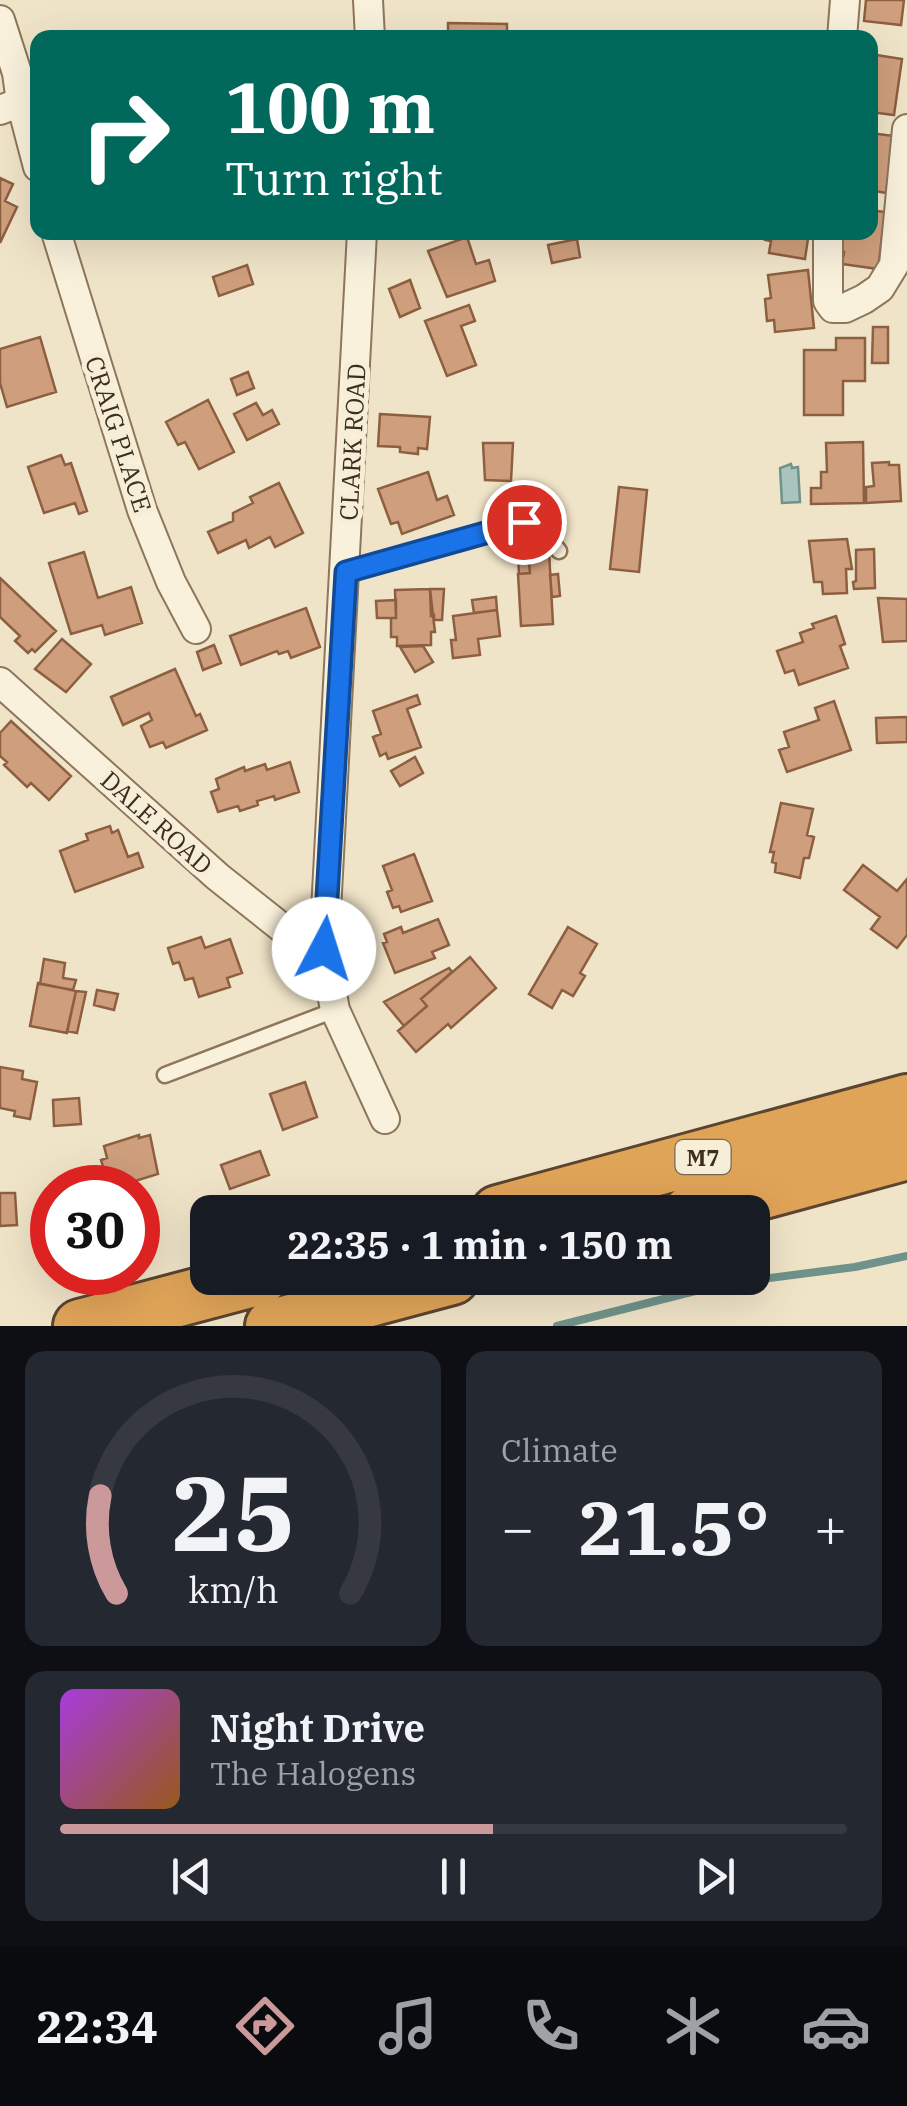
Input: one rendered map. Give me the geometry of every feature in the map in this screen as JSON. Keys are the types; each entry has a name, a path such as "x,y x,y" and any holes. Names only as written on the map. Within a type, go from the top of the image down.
{"highway":[{"name":"M7","path":"561,1195 907,1101"},
{"name":"M7","path":"754,1195 907,1154"},
{"path":"80,1326 197,1295"},
{"path":"272,1326 388,1295"}],"street":[{"path":"368,0 370,30"},
{"path":"843,30 846,0"},
{"path":"0,20 17,73 10,106 30,150"},
{"path":"828,240 828,300 833,308 845,308 880,288 894,265 907,130"},
{"name":"CRAIG PLACE","path":"58,240 142,510 171,582 196,629"},
{"name":"CLARK ROAD","path":"362,240 324,949 336,1010 384,1119"},
{"name":"DALE ROAD","path":"0,682 218,877 286,931 324,949"}],"lane":[{"path":"346,572 524,522 544,530 559,551"},
{"path":"165,1074 336,1010"}],"water":[{"path":"791,464 792,468 798,467 800,502 782,503 780,468"}],"building":[{"path":"866,0 904,0 901,25 864,21"},
{"path":"448,23 507,24 507,30 448,30"},
{"path":"878,55 902,59 894,115 878,113"},
{"path":"878,134 894,136 886,193 878,192"},
{"path":"0,178 13,184 5,201 17,207 0,243"},
{"path":"878,211 885,212 878,269 842,264 844,252 838,251 839,240 878,240"},
{"path":"468,240 476,264 489,260 495,281 447,297 428,251"},
{"path":"577,240 580,257 552,263 548,245"},
{"path":"765,240 808,240 805,259 769,253 771,241"},
{"path":"247,265 253,284 219,296 213,277"},
{"path":"808,270 814,328 775,332 774,320 767,321 765,299 771,298 768,275"},
{"path":"410,280 420,308 400,317 389,289"},
{"path":"469,305 475,321 461,326 476,365 447,376 425,321"},
{"path":"873,327 888,327 888,363 872,363"},
{"path":"40,337 56,392 7,407 0,383 0,349"},
{"path":"836,338 865,338 865,381 843,381 843,415 804,415 804,350 836,350"},
{"path":"248,372 254,388 237,395 231,379"},
{"path":"208,400 234,452 199,469 185,442 178,445 166,422"},
{"path":"256,403 263,415 272,410 279,424 247,440 234,414"},
{"path":"380,414 430,417 427,449 418,448 418,454 400,452 400,447 378,446"},
{"path":"863,442 864,503 811,504 811,488 821,488 821,472 827,472 826,443"},
{"path":"483,443 513,443 511,481 485,480"},
{"path":"61,455 65,465 71,463 87,511 79,514 75,503 44,513 28,467"},
{"path":"872,463 899,465 901,501 866,503 866,487 874,486"},
{"path":"428,472 437,500 447,496 454,515 402,534 398,522 391,524 378,489"},
{"path":"279,483 303,533 275,547 270,537 249,548 246,540 218,553 208,532 233,521 233,513 253,503 250,497"},
{"path":"619,487 647,490 639,572 610,569"},
{"path":"847,539 852,569 846,569 847,593 823,594 822,582 814,582 809,541"},
{"path":"874,549 875,588 854,589 856,550"},
{"path":"549,551 553,624 521,626 518,574 530,573 528,552"},
{"path":"84,552 98,598 131,587 142,623 105,635 102,625 71,634 49,563"},
{"path":"528,554 530,573 519,574 518,555"},
{"path":"558,574 560,596 552,597 550,575"},
{"path":"0,578 56,631 35,652 32,649 28,653 15,641 20,636 0,617"},
{"path":"430,589 444,589 442,620 431,616"},
{"path":"430,589 435,632 431,632 431,645 397,646 397,637 391,637 391,618 396,618 395,590"},
{"path":"496,597 497,610 474,613 472,600"},
{"path":"878,598 907,599 907,641 883,642"},
{"path":"396,600 396,618 377,618 376,601"},
{"path":"306,608 320,647 291,658 288,651 277,651 241,665 230,636"},
{"path":"497,610 500,636 478,639 480,655 453,658 453,616"},
{"path":"836,616 848,668 799,685 794,670 785,673 777,651 803,642 800,633 814,628 812,624"},
{"path":"62,639 91,664 66,692 35,669"},
{"path":"214,645 221,663 203,670 197,652"},
{"path":"423,646 433,662 415,672 400,647"},
{"path":"175,669 196,716 200,714 207,730 166,748 163,742 150,747 141,726 152,720 149,713 123,725 111,697"},
{"path":"417,695 420,704 407,709 421,747 388,759 386,753 380,756 373,737 381,734 373,711"},
{"path":"834,701 851,750 787,772 779,750 789,747 784,732 819,720 815,708"},
{"path":"907,717 907,742 877,743 876,718"},
{"path":"11,721 71,776 49,800 31,783 27,787 4,765 7,762 0,756 0,733"},
{"path":"415,757 423,773 400,786 391,771"},
{"path":"290,762 299,792 257,801 258,805 240,811 238,806 218,812 211,792 219,789 216,779 244,767 245,771 265,764 267,770"},
{"path":"781,803 813,809 807,835 814,837 800,878 775,872 776,863 772,862 774,852 770,852"},
{"path":"110,826 112,833 118,830 128,857 138,853 143,867 75,892 60,851 88,840 86,834"},
{"path":"414,854 432,901 401,912 399,906 393,908 387,892 392,890 383,866"},
{"path":"863,865 897,891 907,879 907,935 897,948 871,929 880,917 844,890"},
{"path":"438,919 449,945 432,952 435,958 395,973 383,943 387,942 384,934 401,927 403,933"},
{"path":"568,927 597,944 580,973 585,976 573,996 562,990 552,1008 529,994"},
{"path":"201,937 205,948 230,939 242,973 227,978 230,987 199,997 193,978 185,980 179,962 173,964 168,948"},
{"path":"470,957 496,988 451,1028 448,1024 416,1052 398,1031 427,1006 421,999"},
{"path":"44,959 65,963 63,978 76,980 73,990 40,984"},
{"path":"449,968 452,972 421,999 427,1006 404,1026 384,1002"},
{"path":"38,983 76,991 67,1033 30,1026"},
{"path":"97,990 118,994 114,1010 94,1005"},
{"path":"76,991 86,992 77,1033 67,1031"},
{"path":"0,1067 23,1071 22,1079 37,1082 30,1119 0,1108"},
{"path":"305,1082 317,1117 283,1130 270,1094"},
{"path":"79,1098 81,1124 54,1126 53,1100"},
{"path":"150,1135 156,1165 103,1165 101,1160 107,1158 104,1146"},
{"path":"260,1151 269,1175 230,1189 221,1165"},
{"path":"0,1193 15,1193 17,1225 0,1226"}],"waterway":[{"path":"557,1326 723,1284 855,1267 907,1256"}],"route":[{"path":"324,949 346,572 524,522"}]}
